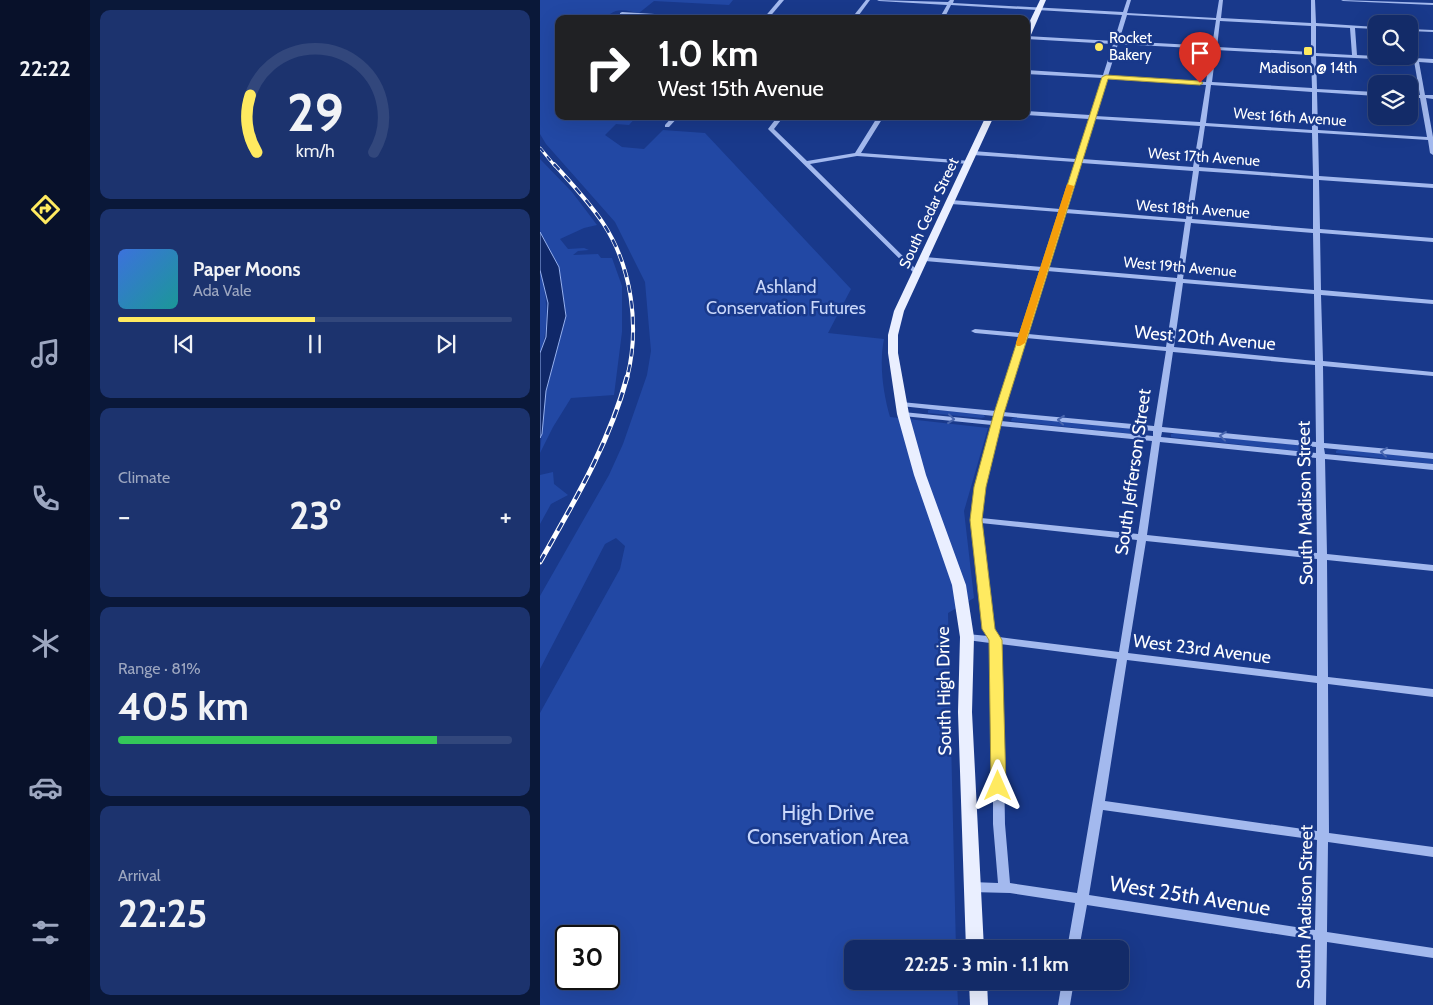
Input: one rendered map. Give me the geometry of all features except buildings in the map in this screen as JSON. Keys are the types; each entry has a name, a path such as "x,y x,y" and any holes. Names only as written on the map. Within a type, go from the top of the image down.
{"main road":[{"path":"1030,28 1043,0"},
{"name":"South Cedar Street","path":"896,323 988,120"},
{"name":"South High Drive","path":"896,323 893,353 902,409 920,475 959,585 967,637 965,712 974,940"},
{"path":"978,990 979,1005"}],"street":[{"path":"769,15 782,0"},
{"path":"856,15 868,0"},
{"path":"879,0 951,2 1039,9 1368,27"},
{"path":"1004,887 999,824 995,640 989,629 976,520 980,487 997,418 1129,0"},
{"name":"South Jefferson Street","path":"1074,940 1099,805 1142,537 1221,0"},
{"name":"South Madison Street","path":"1313,0 1322,556 1323,836 1320,1005"},
{"path":"1343,0 1433,4"},
{"path":"943,15 951,2"},
{"path":"622,13 655,15"},
{"path":"1352,26 1355,56"},
{"path":"1418,30 1433,31"},
{"path":"1030,37 1368,57"},
{"path":"1418,60 1433,60"},
{"path":"1417,65 1432,139 1433,153"},
{"path":"1030,72 1368,93"},
{"path":"1418,97 1433,97"},
{"name":"West 16th Avenue","path":"1030,113 1432,139"},
{"path":"667,126 672,120"},
{"path":"778,120 771,129 918,274"},
{"path":"857,154 878,120"},
{"name":"West 17th Avenue","path":"805,163 857,154 1078,161 1433,186"},
{"name":"West 18th Avenue","path":"951,202 1433,240"},
{"name":"West 19th Avenue","path":"925,259 1433,302"},
{"name":"West 20th Avenue","path":"975,331 1169,351 1433,374"},
{"path":"902,409 997,418 1158,429 1433,456"},
{"path":"997,418 1156,440 1433,468"},
{"path":"976,520 1433,568"},
{"name":"West 23rd Avenue","path":"967,637 1433,693"},
{"path":"1099,805 1433,852"},
{"name":"West 25th Avenue","path":"971,886 1004,887 1433,953"},
{"path":"1064,1005 1066,990"}],"green space":[{"path":"540,0 733,0 729,5 654,1 639,13 621,10 610,14 613,15 555,15 555,120 633,120 629,125 616,124 605,135 622,147 644,149 663,130 705,133 851,289 828,333 884,339 882,378 890,417 988,428 964,511 974,598 948,613 956,940 844,940 844,990 957,990 958,1005 540,1005 540,713 620,569 625,546 616,538 605,544 540,669 540,596 609,475 623,444 647,375 651,351 645,282 615,222 546,144 540,134"},
{"path":"540,159 572,192 597,225 584,228 560,239 568,249 584,248 589,250 578,251 573,255 598,254 601,258 612,258 622,286 622,332 614,395 571,398 540,453 546,391 566,316 559,267 540,232"},
{"path":"540,270 544,291 546,322 540,353"},
{"path":"928,410 984,415 985,417 928,413"},
{"path":"1012,418 1135,429 1139,432 1134,434 1011,421"},
{"path":"1171,434 1298,445 1302,449 1298,451 1171,437"},
{"path":"1340,449 1433,459 1433,464 1336,453"},
{"path":"553,472 554,484 568,495 551,504 540,524 540,475"}],"shaded area":[{"path":"540,232 559,267 566,316 546,391 540,438 540,353 546,337 548,303 540,270"}],"railway":[{"path":"540,148 555,166"},
{"path":"554,164 598,215 613,240 621,259 627,278 633,318 631,359 627,378"},
{"path":"540,562 578,495 601,449 611,426 627,377"}],"slow traffic":[{"path":"1020,343 1044,274 1070,186"}],"place":[{"name":"Rocket Bakery","path":"1099,47"},
{"name":"Madison @ 14th","path":"1308,51"}],"route":[{"path":"998,786 998,711 995,640 989,629 977,538 976,506 999,413 1106,77 1200,83"}],"park label":[{"name":"Ashland Conservation Futures","path":"786,297"},
{"name":"High Drive Conservation Area","path":"828,825"}]}
